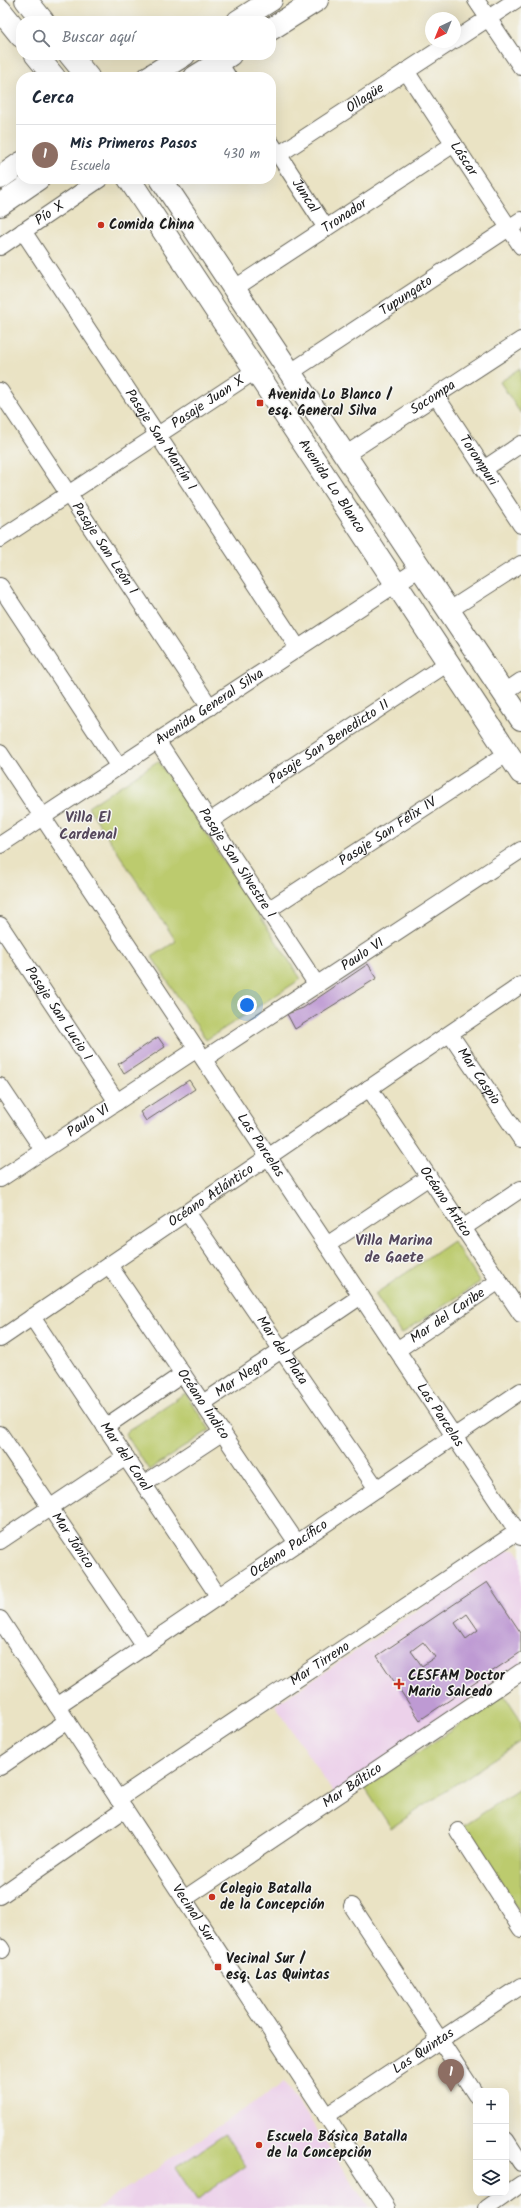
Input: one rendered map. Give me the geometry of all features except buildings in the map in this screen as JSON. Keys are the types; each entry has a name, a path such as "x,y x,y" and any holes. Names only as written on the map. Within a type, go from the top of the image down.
{"main road":[{"path":"26,0 39,16"},
{"path":"246,16 271,0"},
{"path":"276,26 317,0"},
{"path":"0,10 16,30"},
{"path":"40,60 50,72"},
{"path":"74,60 84,72"},
{"path":"156,72 176,60"},
{"path":"208,72 226,65"},
{"path":"0,178 16,167"},
{"path":"0,205 31,184"},
{"name":"Avenida Lo Blanco","path":"132,184 521,773"},
{"name":"Avenida Lo Blanco","path":"164,184 521,720"}],"street":[{"path":"476,0 521,67"},
{"path":"461,36 516,0"},
{"name":"Ollagüe","path":"276,148 442,48"},
{"name":"Láscar","path":"406,71 454,144 515,224 521,246"},
{"name":"Tronador","path":"235,288 454,144"},
{"name":"Juncal","path":"276,151 326,228"},
{"name":"Pío X","path":"0,247 93,184"},
{"name":"Tupungato","path":"290,372 515,224"},
{"name":"Pasaje San Martín I","path":"23,231 298,648"},
{"name":"Socompa","path":"345,455 521,340"},
{"name":"Pasaje Juan X","path":"0,539 255,371"},
{"name":"Pasaje San León I","path":"0,390 210,706"},
{"name":"Torompuri","path":"436,396 521,525"},
{"path":"484,469 521,444"},
{"path":"448,611 521,564"},
{"name":"Avenida General Silva","path":"0,845 420,568"},
{"path":"0,586 119,767"},
{"name":"Pasaje San Benedicto II","path":"210,821 448,663"},
{"path":"503,693 521,681"},
{"name":"Pasaje San Silvestre I","path":"157,742 317,985"},
{"name":"Las Parcelas","path":"0,753 396,1350 520,1532"},
{"name":"Pasaje San Félix IV","path":"268,910 508,753"},
{"name":"Paulo VI","path":"0,1179 116,1102 317,985 521,850"},
{"name":"Pasaje San Lucio I","path":"0,925 116,1102"},
{"name":"Océano Atlántico","path":"0,1339 521,985"},
{"name":"Mar Caspio","path":"450,1034 521,1139"},
{"path":"0,1086 43,1150"},
{"name":"Océano Ártico","path":"369,1088 521,1314"},
{"path":"327,1245 428,1177"},
{"path":"463,1228 521,1189"},
{"name":"Mar del Plata","path":"187,1212 377,1489"},
{"name":"Océano Índico","path":"110,1264 297,1543"},
{"name":"Mar del Caribe","path":"396,1350 499,1281"},
{"name":"Mar Negro","path":"203,1403 361,1296"},
{"name":"Mar del Coral","path":"32,1317 219,1597"},
{"path":"105,1427 183,1374"},
{"name":"Océano Pacífico","path":"57,1706 521,1392"},
{"path":"144,1484 223,1432"},
{"name":"Mar Jónico","path":"0,1434 145,1647"},
{"path":"0,1541 126,1457"},
{"name":"Mar Tirreno","path":"0,1896 122,1804 520,1532"},
{"name":"Vecinal Sur","path":"0,1619 5,1636 57,1706 387,2208"},
{"name":"Mar Báltico","path":"184,1899 521,1672"},
{"path":"0,1767 67,1721"},
{"path":"458,1831 521,1929"},
{"path":"352,1906 473,2090"},
{"name":"Las Quintas","path":"326,2116 521,1986"},
{"path":"509,2145 521,2163"},
{"path":"487,2208 521,2184"}],"shaded area":[{"name":"CESFAM Doctor Mario Salcedo","path":"507,1550 516,1550 521,1557 521,1663 334,1794 275,1705"},
{"name":"Escuela Básica Batalla de la Concepción","path":"285,2082 369,2208 97,2208"}],"green space":[{"path":"521,368 521,414 500,382"},
{"path":"158,761 301,979 206,1040 152,957 176,941 88,807"},
{"path":"453,1241 480,1282 401,1334 375,1294"},
{"path":"185,1393 210,1430 149,1470 125,1433"},
{"path":"504,1695 521,1721 521,1741 391,1828 365,1788"},
{"path":"521,1788 521,1913 463,1826"},
{"path":"225,2134 246,2166 196,2200 175,2168"}],"place":[{"name":"Comida China","path":"101,225"},
{"name":"Avenida Lo Blanco / esq. General Silva","path":"260,403"},
{"name":"CESFAM Doctor Mario Salcedo","path":"399,1684"},
{"name":"Colegio Batalla de la Concepción","path":"212,1897"},
{"name":"Vecinal Sur / esq. Las Quintas","path":"218,1967"},
{"name":"Mis Primeros Pasos","path":"451,2092"},
{"name":"Escuela Básica Batalla de la Concepción","path":"259,2145"}],"district":[{"name":"Villa El Cardenal","path":"88,826"},
{"name":"Villa Marina de Gaete","path":"394,1250"}]}
